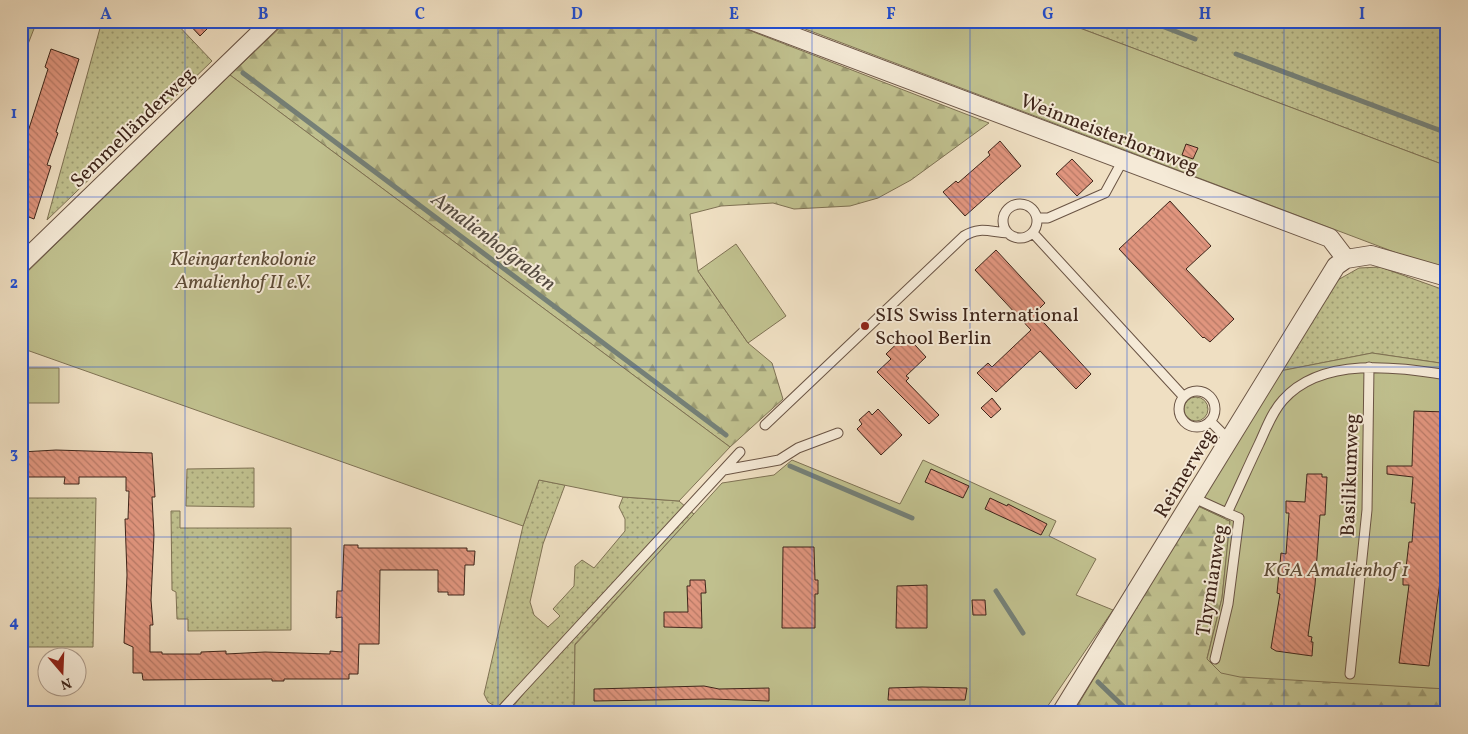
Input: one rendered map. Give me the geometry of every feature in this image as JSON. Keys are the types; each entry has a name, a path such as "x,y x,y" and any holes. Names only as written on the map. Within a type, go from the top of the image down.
{"street":[{"name":"Semmelländerweg","path":"21,264 272,21"},
{"name":"Weinmeisterhornweg","path":"753,21 1330,238 1346,259"},
{"path":"1346,259 1370,255 1447,277"},
{"name":"Reimerweg","path":"1061,713 1336,266 1346,259"}],"lane":[{"path":"1037,218 1048,218 1105,193 1123,160"},
{"path":"1008,234 1002,223 1003,217 1009,207 1020,203 1032,208 1037,218 1033,233"},
{"path":"765,425 964,236 974,230 983,229 1018,238 1033,233"},
{"path":"1033,233 1183,396"},
{"name":"Thymianweg","path":"1215,660 1228,604 1239,518 1227,513 1272,417 1283,400 1298,386 1314,378 1369,367 1395,367 1447,375"},
{"name":"Basilikumweg","path":"1350,674 1367,510 1369,367"},
{"path":"1197,391 1208,395 1214,404 1215,410 1210,421 1200,427 1194,427 1183,421 1178,410 1183,396 1197,391"},
{"path":"1210,421 1229,440"},
{"path":"724,470 779,460 798,448 838,433"},
{"path":"499,713 740,452"},
{"path":"1194,498 1227,513"}],"green space":[{"path":"21,21 37,21 21,62"},
{"path":"102,21 174,21 212,61 47,220"},
{"path":"287,21 725,21 989,123 911,180 878,198 850,206 794,209 773,203 721,206 690,214 698,271 748,343 772,363 783,399 730,447 230,75"},
{"path":"784,21 1061,21 1447,166 1447,272"},
{"path":"1061,21 1447,21 1447,166"},
{"name":"Kleingartenkolonie Amalienhof II e.V.","path":"230,75 730,447 679,501 623,497 539,480 523,526 21,348 21,278"},
{"path":"736,244 786,316 748,343 698,271"},
{"path":"1380,267 1447,291 1447,364 1372,353 1280,371 1336,281 1359,268"},
{"name":"KGA Amalienhof 1","path":"1372,353 1447,364 1447,689 1240,677 1221,673 1207,659 1222,598 1230,521 1198,506 1280,371"},
{"path":"21,368 59,368 59,403 21,403"},
{"path":"1196,397 1205,400 1208,409 1205,418 1196,421 1187,418 1184,409 1187,400"},
{"path":"792,460 900,504 923,460 1056,521 1049,536 1096,559 1076,595 1113,610 1043,713 574,713 575,645 722,483 774,475"},
{"path":"254,468 254,507 186,506 187,469"},
{"path":"539,480 565,485 543,544 530,602 534,615 548,627 560,616 553,609 574,586 575,566 582,560 594,568 625,531 625,519 619,507 623,497 679,501 694,514 575,644 574,713 508,713 560,648 498,708 488,702 484,694 523,526"},
{"path":"21,498 96,498 93,647 21,647"},
{"path":"1198,506 1230,521 1222,598 1207,658 1370,684 1447,689 1447,713 1073,713"},
{"path":"171,511 180,511 180,528 291,528 291,630 188,631 188,619 177,619 176,592 172,590"}],"building":[{"path":"186,21 215,21 200,36"},
{"path":"51,49 79,59 56,132 58,133 47,165 51,166 34,219 21,214 21,159 28,142 25,141 48,69 45,67"},
{"path":"1000,141 1021,166 965,216 943,192 956,181 958,183 990,155 988,152"},
{"path":"1186,144 1198,148 1193,159 1182,155"},
{"path":"1072,159 1093,181 1077,196 1056,174"},
{"path":"1170,201 1211,246 1186,269 1234,319 1210,342 1203,338 1119,249"},
{"path":"996,250 1045,303 1035,313 1091,374 1076,389 1040,351 996,392 977,373 988,363 992,367 1031,330 975,270"},
{"path":"906,335 926,357 906,376 909,378 906,381 939,415 929,424 877,372 891,359 886,354"},
{"path":"992,398 1001,409 991,418 981,408"},
{"path":"878,409 902,435 881,455 857,429 862,424 859,420 869,411 872,415"},
{"path":"1414,411 1447,412 1447,487 1443,558 1429,666 1399,663 1409,585 1403,585 1403,568 1406,568 1409,542 1412,542 1415,503 1411,503 1413,477 1387,474 1387,466 1412,466"},
{"path":"56,450 152,453 155,497 152,497 154,535 151,600 153,625 150,625 150,652 162,652 162,654 201,654 201,652 226,651 226,654 265,652 330,654 330,651 342,652 342,617 336,618 337,591 342,591 344,545 358,545 358,548 467,548 467,551 475,551 474,565 465,565 464,595 448,595 448,592 438,592 438,570 380,570 379,644 359,644 358,674 349,674 349,679 284,679 284,681 272,681 272,679 143,680 142,673 133,673 133,647 124,643 127,575 125,519 128,519 129,491 126,491 126,477 79,477 79,484 64,484 65,477 21,477 21,452"},
{"path":"931,469 969,486 963,498 925,482"},
{"path":"1307,474 1322,474 1322,477 1327,477 1325,515 1320,515 1315,585 1308,636 1312,637 1311,642 1313,642 1312,656 1276,651 1271,648 1280,594 1277,593 1281,553 1286,554 1289,513 1286,513 1286,501 1305,502"},
{"path":"990,498 1007,506 1008,504 1047,524 1041,535 985,509"},
{"path":"783,547 814,547 815,580 818,580 818,594 815,594 815,628 782,628"},
{"path":"690,580 705,580 706,593 701,593 702,628 664,627 664,612 688,612 687,586 690,586"},
{"path":"927,585 927,628 896,628 897,586"},
{"path":"972,600 985,600 986,615 973,615"},
{"path":"704,686 719,689 769,688 769,701 711,699 594,701 594,689"},
{"path":"889,688 967,688 965,700 888,700"}],"waterway":[{"path":"1149,21 1195,39"},
{"path":"1236,54 1447,133"},
{"name":"Amalienhofgraben","path":"243,73 726,435"},
{"name":"Amalienhofgraben","path":"790,466 912,518"},
{"name":"Amalienhofgraben","path":"996,591 1023,633"},
{"name":"Amalienhofgraben","path":"1098,682 1130,713"}],"place":[{"name":"SIS Swiss International School Berlin","path":"865,326"}]}
